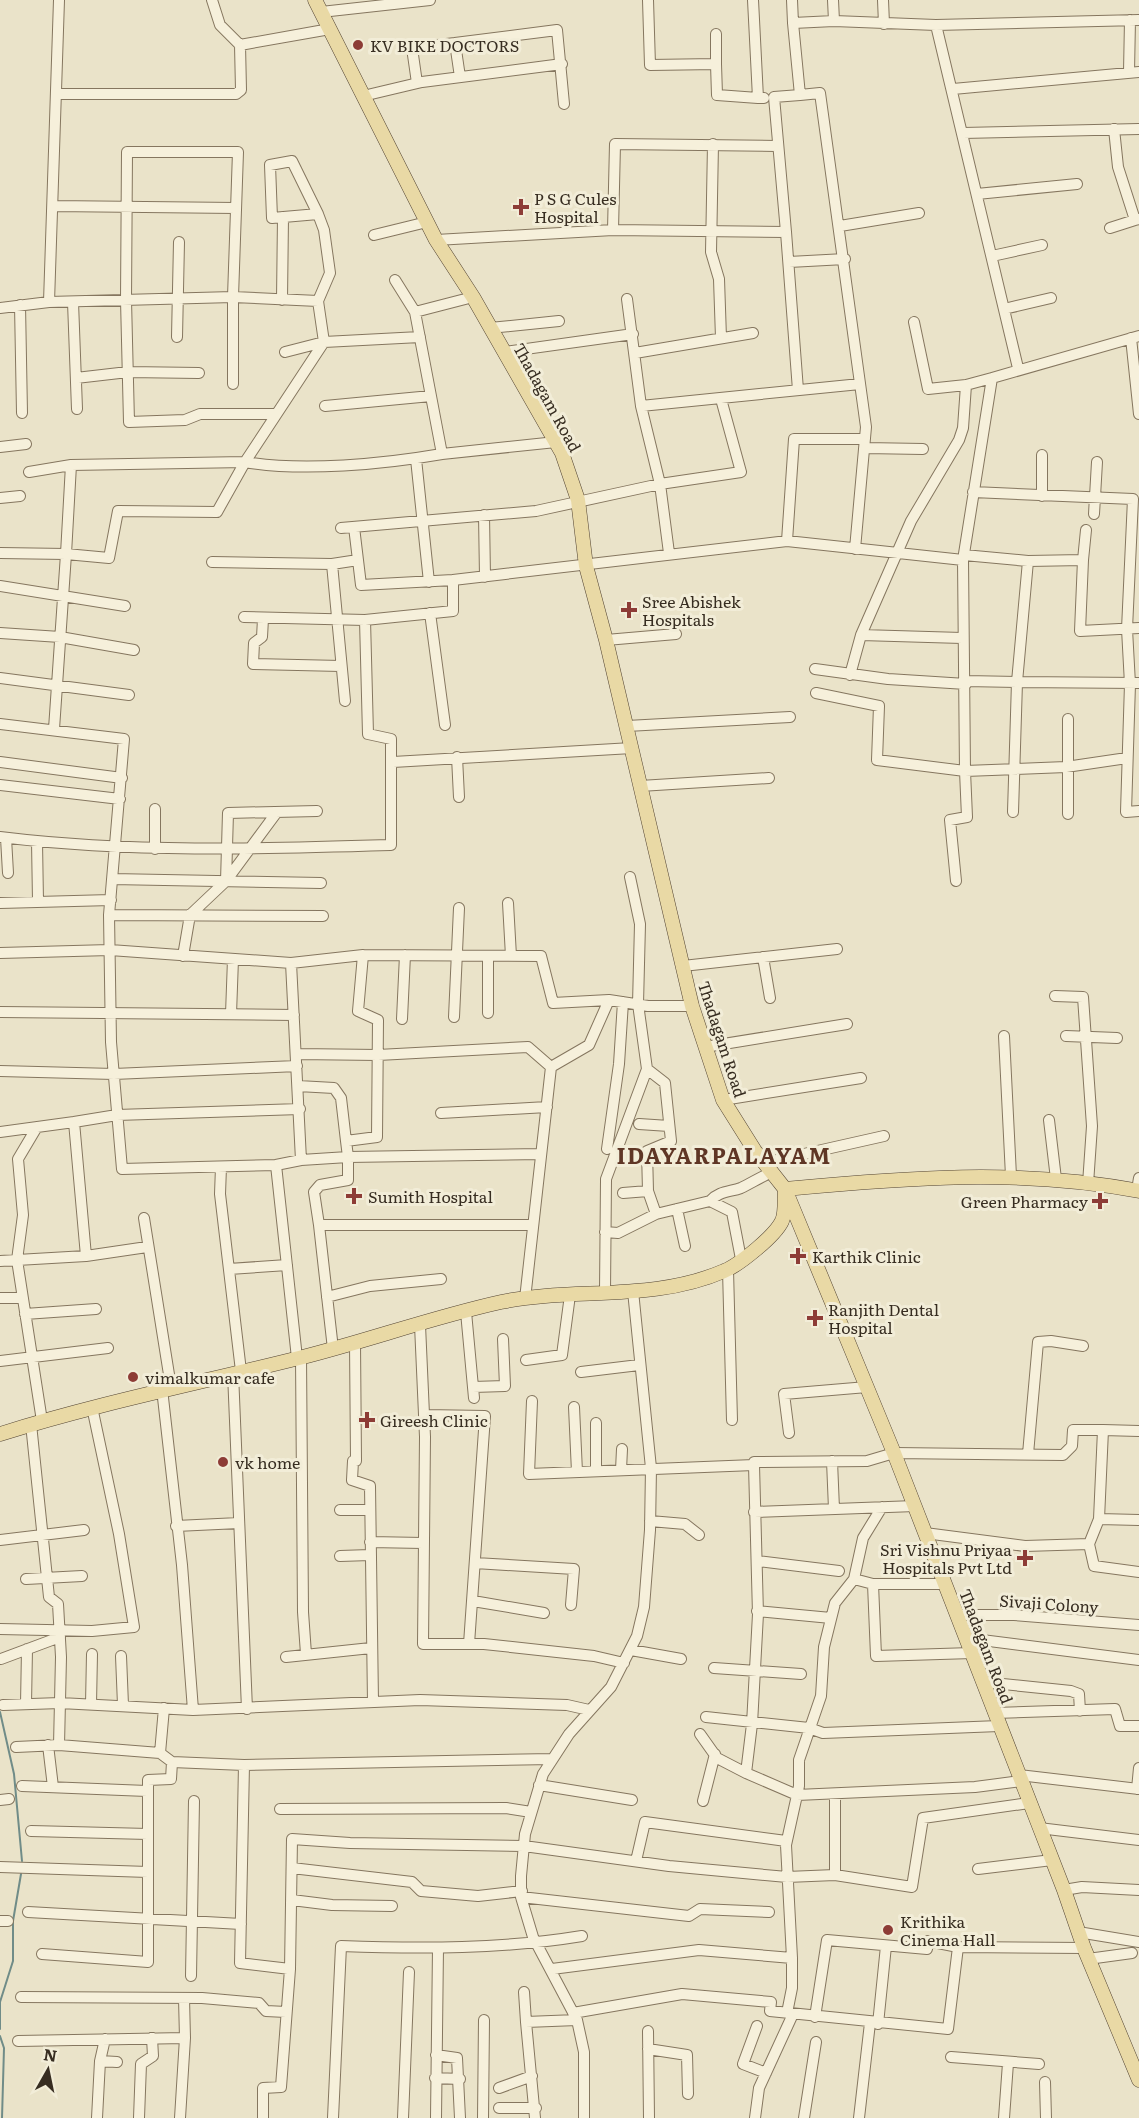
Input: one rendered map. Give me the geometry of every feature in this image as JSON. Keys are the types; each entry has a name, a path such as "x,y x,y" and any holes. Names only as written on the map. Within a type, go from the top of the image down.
{"main road":[{"name":"Thadagam Road","path":"318,6 436,240 473,297 556,442 578,500 586,566 627,726 692,1006 723,1100 785,1189 894,1453 1064,1890 1086,1954 1139,2080"},
{"path":"0,1434 92,1407 299,1358 466,1312 525,1299 605,1292 664,1290 693,1283 728,1270 760,1246 783,1220 785,1189 896,1179 1011,1176 1088,1184 1138,1186"}],"street":[{"path":"49,302 59,0"},
{"path":"56,94 236,94 240,90 240,45 220,25 212,0"},
{"path":"318,6 430,0"},
{"path":"648,0 650,65 716,64"},
{"path":"753,0 758,98"},
{"path":"792,0 800,95"},
{"path":"833,0 834,21"},
{"path":"883,0 884,24"},
{"path":"793,23 834,21 936,25 1135,20 1134,72 953,89"},
{"path":"936,25 1018,368"},
{"path":"240,45 330,29"},
{"path":"417,83 412,48 557,30 564,104"},
{"path":"716,34 717,95 758,98 820,93 845,259 866,427 855,549"},
{"path":"455,43 460,77"},
{"path":"363,96 417,83 562,64"},
{"path":"774,97 798,390"},
{"path":"1110,228 1137,220 1118,167 1114,129"},
{"path":"963,133 1139,129"},
{"path":"613,230 615,144 777,146"},
{"path":"713,144 711,252 719,279 721,338"},
{"path":"233,384 233,297 238,152 127,152 126,300 129,422 185,420 200,414 276,414"},
{"path":"0,553 66,554 109,558 118,511 217,512 245,462 324,342 318,301 330,273 324,230 318,214 292,161 270,165 272,219 318,214"},
{"path":"977,194 1077,184"},
{"path":"52,206 236,208"},
{"path":"840,226 919,213"},
{"path":"282,300 283,217"},
{"path":"374,235 427,222"},
{"path":"436,240 613,230 711,229 786,232"},
{"path":"177,337 179,242"},
{"path":"992,256 1042,245"},
{"path":"789,262 845,259"},
{"path":"395,280 415,312 442,454"},
{"path":"0,308 49,302 233,297 318,301"},
{"path":"415,312 473,297"},
{"path":"1004,309 1051,298"},
{"path":"627,299 641,406 660,484 669,553"},
{"path":"73,302 77,409"},
{"path":"20,305 22,413"},
{"path":"490,328 559,321"},
{"path":"914,322 928,389 966,385 1018,368 1135,337 1139,414"},
{"path":"635,353 753,333"},
{"path":"504,352 633,334"},
{"path":"285,352 324,342 420,337"},
{"path":"76,378 128,372 199,373"},
{"path":"956,881 950,820 967,818 966,682 962,638 963,558 992,378"},
{"path":"641,406 860,384"},
{"path":"850,675 861,635 911,521 959,440 963,428 966,385"},
{"path":"325,406 431,396"},
{"path":"341,528 536,511 578,500 660,484 741,472 721,399"},
{"path":"787,541 794,440 865,443 923,449"},
{"path":"29,472 71,465 245,462 275,467 416,459 442,454 556,442"},
{"path":"0,447 26,444"},
{"path":"1042,455 1042,496"},
{"path":"416,459 429,582"},
{"path":"1094,514 1097,462"},
{"path":"54,729 71,465"},
{"path":"973,492 1136,499 1127,629 1134,683 1133,744 1127,758 1126,812 1139,811"},
{"path":"0,498 20,496"},
{"path":"484,515 485,577"},
{"path":"354,527 361,585 485,577 586,566 669,553 787,541 963,558 1028,561 1083,560"},
{"path":"1086,530 1080,631 1139,628"},
{"path":"212,562 332,564 358,560"},
{"path":"1013,812 1017,682 1028,561"},
{"path":"332,564 345,701"},
{"path":"244,617 336,621 453,611 453,580"},
{"path":"0,586 125,606"},
{"path":"430,613 445,724"},
{"path":"263,619 262,638 254,643 253,664 341,666"},
{"path":"8,873 3,838 115,849 249,850 391,845 393,762 391,740 368,734 365,620"},
{"path":"0,633 60,638 134,650"},
{"path":"606,640 676,634"},
{"path":"861,635 962,638"},
{"path":"815,669 850,675 966,682 1134,683"},
{"path":"0,678 129,695"},
{"path":"816,693 879,706 878,760 966,771 1066,767 1127,758"},
{"path":"627,726 790,717"},
{"path":"1068,719 1066,767 1068,814"},
{"path":"0,724 124,739 109,915 114,1074 122,1169 276,1165 301,1160 348,1158 541,1154"},
{"path":"393,762 632,748"},
{"path":"457,757 459,797"},
{"path":"0,762 122,778"},
{"path":"640,786 769,778"},
{"path":"0,784 120,799"},
{"path":"155,808 155,849"},
{"path":"226,882 228,813 317,811"},
{"path":"183,956 190,915 226,882 277,812"},
{"path":"37,842 38,901"},
{"path":"605,1292 606,1179 647,1069 638,1004 640,924 630,877"},
{"path":"112,879 321,883"},
{"path":"0,903 111,900"},
{"path":"508,903 511,956"},
{"path":"454,1017 459,908"},
{"path":"109,915 323,916"},
{"path":"683,966 837,949"},
{"path":"0,953 110,950 291,963 363,955 541,956 553,1003 609,1000 638,1004 692,1006"},
{"path":"346,1141 377,1137 378,1020 358,1011 363,955"},
{"path":"402,1019 405,955"},
{"path":"488,956 488,1013"},
{"path":"763,957 770,998"},
{"path":"231,1014 233,959"},
{"path":"291,963 301,1160"},
{"path":"1055,996 1083,997 1092,1126 1088,1184"},
{"path":"552,1067 589,1045 609,1000"},
{"path":"607,1149 619,1064 623,1002"},
{"path":"0,1012 294,1015"},
{"path":"705,1047 846,1024"},
{"path":"1004,1036 1011,1176"},
{"path":"1066,1036 1117,1038"},
{"path":"297,1054 378,1055 528,1047 552,1067"},
{"path":"0,1071 114,1074 297,1066"},
{"path":"525,1299 552,1067"},
{"path":"647,1069 665,1083 671,1141 647,1151 648,1191 656,1214"},
{"path":"723,1100 861,1078"},
{"path":"298,1086 334,1088 341,1098 348,1158 348,1180 320,1185 314,1192 333,1349"},
{"path":"441,1113 547,1107"},
{"path":"0,1132 117,1115 300,1109"},
{"path":"1049,1120 1056,1179"},
{"path":"74,1122 86,1256"},
{"path":"639,1124 669,1126"},
{"path":"37,1127 18,1159 22,1215 17,1260 32,1357 42,1535 49,1597 58,1604 60,1703 54,1745 53,1787"},
{"path":"604,1232 618,1233 656,1214 710,1201 730,1189 737,1190 768,1167 884,1136"},
{"path":"276,1165 299,1358 303,1612 306,1654"},
{"path":"221,1167 220,1194 229,1269 237,1372 241,1618 247,1709"},
{"path":"623,1193 648,1191"},
{"path":"710,1201 732,1212 741,1259"},
{"path":"677,1209 685,1246"},
{"path":"144,1218 166,1388 193,1710"},
{"path":"319,1225 533,1225"},
{"path":"0,1261 86,1256 147,1247"},
{"path":"229,1269 287,1264"},
{"path":"728,1270 732,1420"},
{"path":"327,1297 370,1286 441,1279"},
{"path":"584,2118 584,2052 575,2016 537,1944 522,1894 524,1846 539,1785 552,1759 589,1710 611,1687 637,1636 644,1607 651,1468 633,1291"},
{"path":"526,1360 562,1355 570,1295"},
{"path":"0,1298 23,1298"},
{"path":"25,1314 96,1309"},
{"path":"466,1312 474,1393 505,1386 502,1339"},
{"path":"420,1325 425,1415 423,1644 469,1644 594,1656 624,1663"},
{"path":"1029,1454 1038,1342 1051,1341 1083,1346"},
{"path":"355,1343 356,1461 353,1461 352,1480 370,1486 373,1702"},
{"path":"0,1361 108,1348"},
{"path":"581,1372 639,1365"},
{"path":"789,1433 784,1394 867,1387"},
{"path":"532,1401 529,1474 754,1465 754,1462 867,1461 894,1453 1063,1455 1072,1446 1073,1430 1139,1431"},
{"path":"0,1629 59,1633 134,1627 119,1534 92,1407"},
{"path":"574,1407 577,1472"},
{"path":"425,1415 485,1416 469,1644"},
{"path":"596,1423 597,1471"},
{"path":"1102,1430 1099,1519 1089,1544 1095,1566 1139,1572"},
{"path":"621,1470 622,1449"},
{"path":"832,1461 834,1509"},
{"path":"746,1773 752,1724 757,1611 758,1561 754,1512 754,1465"},
{"path":"754,1512 915,1506"},
{"path":"754,2118 759,2088 790,2014 792,1958 786,1841 796,1795 799,1760 821,1696 824,1647 835,1604 854,1579 864,1538 882,1507"},
{"path":"340,1510 370,1510"},
{"path":"1099,1519 1139,1520"},
{"path":"650,1521 685,1524 699,1535"},
{"path":"177,1526 239,1523"},
{"path":"0,1540 84,1530"},
{"path":"925,1533 1025,1546 1089,1544"},
{"path":"370,1542 423,1543"},
{"path":"340,1556 370,1555"},
{"path":"758,1561 839,1571"},
{"path":"475,1563 574,1569 571,1605"},
{"path":"26,1579 82,1576"},
{"path":"854,1579 873,1584 945,1584"},
{"path":"873,1584 876,1656 972,1653"},
{"path":"472,1601 544,1613"},
{"path":"757,1611 831,1618"},
{"name":"Sivaji Colony","path":"957,1614 1014,1615 1139,1625"},
{"path":"1,1659 59,1633"},
{"path":"966,1638 1139,1660"},
{"path":"286,1657 371,1648"},
{"path":"26,1704 27,1649"},
{"path":"631,1650 681,1659"},
{"path":"91,1704 92,1654"},
{"path":"121,1656 123,1705"},
{"path":"714,1668 801,1674"},
{"path":"983,1683 1071,1691 1079,1694 1080,1711"},
{"path":"3,1705 60,1703 193,1710 373,1702 486,1701 567,1705 589,1710"},
{"path":"160,1752 164,1708"},
{"path":"706,1717 752,1724 809,1728 823,1733 1115,1709 1120,1726 1139,1726"},
{"path":"700,1734 715,1754 746,1773 796,1795 975,1787 1020,1778 1138,1789 1139,1768"},
{"path":"16,1748 54,1745 160,1752 172,1762 244,1765 328,1761 552,1759"},
{"path":"704,1801 715,1754"},
{"path":"42,1954 148,1962 148,1780 171,1779 172,1762"},
{"path":"244,1765 240,1963 290,1969"},
{"path":"539,1785 632,1800"},
{"path":"22,1786 147,1791"},
{"path":"835,1794 835,1875"},
{"path":"191,1976 194,1802"},
{"path":"263,2118 264,2088 281,2087 290,1969 292,1839 524,1846 636,1862 787,1877 835,1875 912,1887 923,1818 1029,1803"},
{"path":"280,1809 506,1808 531,1812"},
{"path":"636,1862 645,1822 786,1841"},
{"path":"1039,1828 1139,1840"},
{"path":"31,1831 148,1834"},
{"path":"978,1869 1052,1860"},
{"path":"0,1867 148,1872"},
{"path":"292,1868 412,1882 421,1892 478,1896 522,1894 689,1916 700,1910 769,1912"},
{"path":"1064,1890 1083,1887 1139,1890"},
{"path":"292,1900 332,1905 392,1906"},
{"path":"28,1912 241,1924"},
{"path":"1078,1932 1139,1941"},
{"path":"333,2118 341,1946 438,1948 537,1944 582,1936"},
{"path":"815,2017 827,1940 927,1948 928,1941 958,1947 1086,1954 1132,1953"},
{"path":"859,2118 886,1946"},
{"path":"526,2022 575,2016 682,1994 771,2002 770,2011 790,2014 948,2029 958,1947"},
{"path":"436,2118 438,1948"},
{"path":"552,1969 699,1950 792,1958"},
{"path":"403,2118 409,1972"},
{"path":"499,2108 536,2113 524,1992"},
{"path":"21,1997 184,1998 260,2004 266,2011 286,2012"},
{"path":"180,2118 185,2038 184,1998"},
{"path":"483,2118 484,2020"},
{"path":"757,2026 743,2064 766,2073"},
{"path":"648,2031 649,2118"},
{"path":"139,2118 141,2064 153,2056 152,2038"},
{"path":"18,2041 185,2038"},
{"path":"97,2118 100,2061 105,2039"},
{"path":"804,2118 816,2042"},
{"path":"648,2049 687,2055 688,2094"},
{"path":"436,2055 457,2058 460,2079 460,2118"},
{"path":"951,2057 1039,2064"},
{"path":"100,2061 117,2062"},
{"path":"1004,2118 1008,2063"},
{"path":"499,2088 532,2076"},
{"path":"435,2078 460,2079"},
{"path":"1045,2082 1046,2118"}],"waterway":[{"path":"0,1712 14,1774 22,1861"},
{"path":"0,2029 0,2002 13,1961 13,1921 21,1874"},
{"path":"0,2036 4,2048 2,2118"}],"place":[{"name":"KV BIKE DOCTORS","path":"358,45"},
{"name":"P S G Cules Hospital","path":"521,207"},
{"name":"Sree Abishek Hospitals","path":"629,610"},
{"name":"Sumith Hospital","path":"354,1196"},
{"name":"Green Pharmacy","path":"1100,1201"},
{"name":"Karthik Clinic","path":"798,1256"},
{"name":"Ranjith Dental Hospital","path":"815,1318"},
{"name":"vimalkumar cafe","path":"133,1377"},
{"name":"Gireesh Clinic","path":"367,1420"},
{"name":"vk home","path":"223,1462"},
{"name":"Sri Vishnu Priyaa Hospitals Pvt Ltd","path":"1025,1558"},
{"name":"Krithika Cinema Hall","path":"888,1930"}],"district":[{"name":"IDAYARPALAYAM","path":"724,1154"}]}
